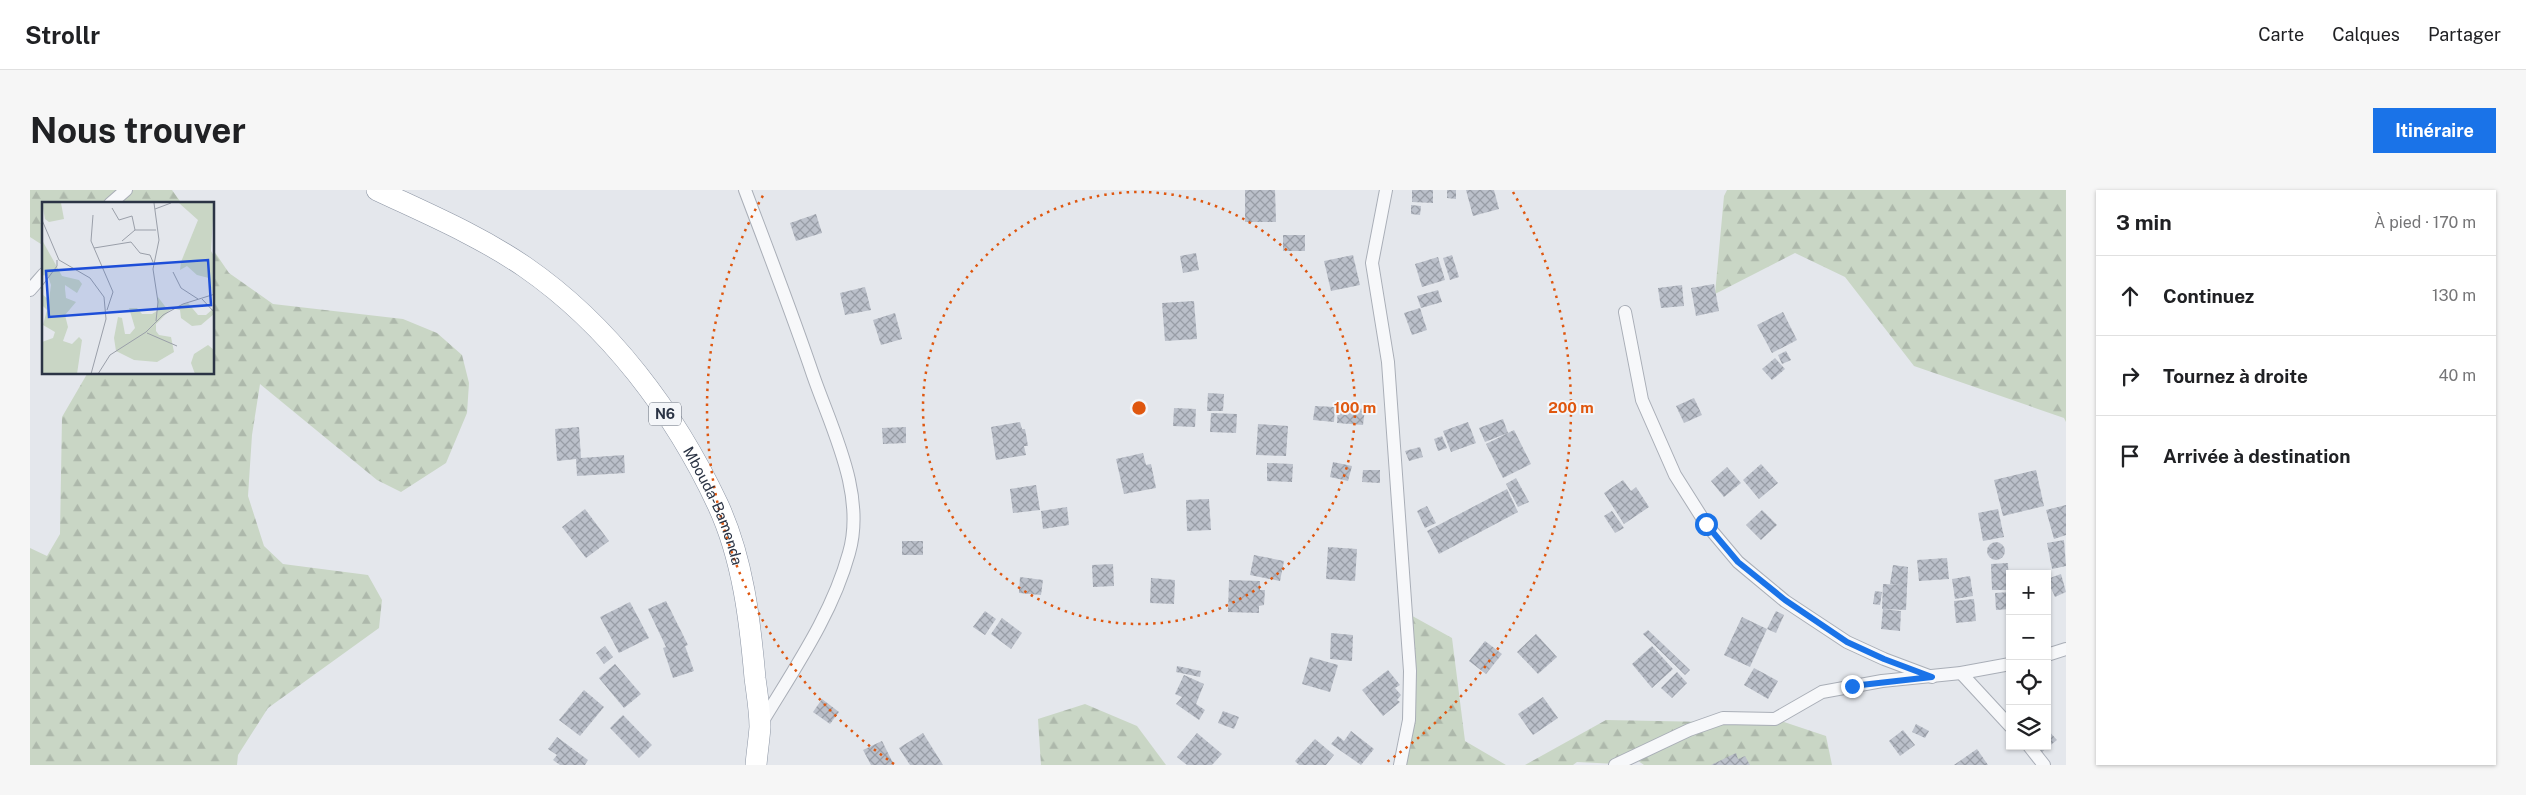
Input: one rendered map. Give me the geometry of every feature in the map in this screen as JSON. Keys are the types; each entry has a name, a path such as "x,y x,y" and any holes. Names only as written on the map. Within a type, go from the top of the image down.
{"highway":[{"name":"Mbouda-Bamenda","path":"378,190 474,235 526,268 579,312 634,368 684,441 718,507 737,562 750,627 760,726 756,765"}],"street":[{"path":"112,202 126,190"},
{"path":"745,190 848,473 854,515 850,552 828,610 760,726"},
{"path":"1386,190 1372,263 1388,362 1410,671 1409,720 1400,765"},
{"path":"30,290 42,276"},
{"path":"1625,312 1642,400 1675,475 1706,524 1732,554 1785,600 1847,642 1884,659 1932,677"},
{"path":"2051,654 2066,649"},
{"path":"1615,765 1689,730 1723,718 1775,719 1822,692 1882,681 1932,677 2006,665"},
{"path":"1961,673 2006,722"},
{"path":"2032,750 2044,765"}],"green space":[{"path":"30,190 172,190 181,202 42,202 42,245 30,237"},
{"path":"1727,190 2066,190 2066,422 2064,418 1914,366 1845,277 1795,253 1715,294 1724,196"},
{"path":"215,252 229,273 273,304 403,319 437,333 462,355 469,383 467,413 446,463 401,492 377,480 260,384 252,435 248,496 264,546 283,564 368,575 382,600 379,628 268,708 238,755 237,765 30,765 30,548 47,556 60,534 62,417 86,375 215,375"},
{"path":"1407,613 1452,638 1465,741 1506,765 1396,765 1403,754"},
{"path":"1085,704 1137,726 1166,765 1041,765 1038,719"},
{"path":"1775,719 1826,736 1832,765 1644,765 1634,758 1617,764 1577,762 1573,765 1525,765 1606,720 1709,722"}],"building":[{"path":"1245,190 1275,190 1276,222 1245,222"},
{"path":"1412,190 1433,190 1433,203 1412,202"},
{"path":"1447,190 1456,190 1456,199 1447,198"},
{"path":"1466,190 1494,190 1499,209 1473,216"},
{"path":"1411,205 1421,206 1420,215 1411,214"},
{"path":"816,214 822,233 796,241 790,223"},
{"path":"1283,235 1305,235 1305,251 1283,251"},
{"path":"1196,253 1199,270 1183,273 1180,256"},
{"path":"1353,255 1360,285 1331,291 1324,261"},
{"path":"1452,255 1459,277 1450,280 1443,258"},
{"path":"1438,257 1445,280 1422,287 1415,264"},
{"path":"1714,284 1719,311 1696,316 1691,288"},
{"path":"1682,285 1684,306 1661,308 1658,288"},
{"path":"865,287 871,310 845,315 840,293"},
{"path":"1438,290 1442,302 1421,308 1417,296"},
{"path":"1194,301 1197,339 1165,341 1162,303"},
{"path":"1420,308 1427,330 1412,335 1404,313"},
{"path":"1783,312 1797,340 1772,353 1757,325"},
{"path":"895,313 902,339 881,345 873,320"},
{"path":"1786,351 1791,360 1782,364 1778,355"},
{"path":"1775,358 1785,369 1772,380 1762,369"},
{"path":"1208,393 1224,394 1223,411 1207,411"},
{"path":"1694,398 1702,415 1684,423 1676,406"},
{"path":"1315,406 1335,407 1334,422 1313,420"},
{"path":"1338,407 1365,409 1363,425 1337,423"},
{"path":"1174,408 1196,409 1195,427 1173,426"},
{"path":"1211,413 1237,414 1236,433 1210,432"},
{"path":"1503,419 1508,433 1485,442 1479,428"},
{"path":"1020,422 1022,429 1025,429 1028,446 1024,446 1026,455 996,460 991,427"},
{"path":"1468,422 1476,443 1451,452 1443,431"},
{"path":"1258,424 1288,426 1286,456 1256,455"},
{"path":"579,427 581,458 624,455 625,473 577,476 576,459 557,461 555,429"},
{"path":"906,427 906,443 883,444 882,428"},
{"path":"1514,430 1531,464 1503,478 1486,444"},
{"path":"1442,436 1447,448 1438,451 1434,439"},
{"path":"1420,447 1423,457 1409,461 1405,451"},
{"path":"1143,453 1146,465 1151,464 1156,488 1124,494 1116,459"},
{"path":"1333,462 1352,466 1348,481 1330,477"},
{"path":"1267,463 1293,464 1292,482 1267,481"},
{"path":"1761,464 1778,483 1759,499 1743,480"},
{"path":"1727,467 1741,483 1724,497 1711,481"},
{"path":"1363,470 1380,470 1380,483 1362,482"},
{"path":"2036,470 2044,506 2003,516 1994,480"},
{"path":"1516,478 1529,502 1518,507 1506,484"},
{"path":"1623,480 1631,491 1636,487 1649,507 1624,524 1604,493"},
{"path":"1036,485 1040,510 1013,513 1010,489"},
{"path":"1507,489 1518,512 1439,554 1427,531"},
{"path":"1209,499 1211,530 1187,531 1186,500"},
{"path":"2066,505 2066,535 2054,539 2046,510"},
{"path":"1427,506 1436,523 1425,528 1417,511"},
{"path":"1067,507 1069,525 1043,529 1041,511"},
{"path":"585,509 609,541 586,558 562,527"},
{"path":"1998,509 2004,537 1983,541 1978,513"},
{"path":"1762,510 1777,525 1761,540 1746,525"},
{"path":"1612,511 1624,528 1615,533 1604,516"},
{"path":"2064,540 2066,566 2052,569 2047,543"},
{"path":"902,541 923,541 923,555 902,555"},
{"path":"1996,542 2002,545 2005,551 2002,557 1996,560 1990,557 1987,551 1990,545"},
{"path":"1328,547 1357,549 1355,581 1326,579"},
{"path":"1254,555 1284,561 1280,581 1250,575"},
{"path":"1947,558 1949,579 1919,581 1917,560"},
{"path":"2008,563 2006,590 1992,590 1991,564"},
{"path":"1113,564 1114,586 1093,587 1092,565"},
{"path":"1893,565 1908,567 1906,610 1882,609 1883,584 1900,585 1890,584"},
{"path":"2061,574 2066,592 2055,597 2051,588 2051,578"},
{"path":"1970,576 1973,596 1955,599 1952,579"},
{"path":"1020,577 1043,580 1041,595 1019,593"},
{"path":"1151,578 1175,580 1174,604 1150,603"},
{"path":"1229,580 1260,581 1260,590 1265,590 1264,605 1259,606 1259,613 1228,612"},
{"path":"1875,591 1882,592 1880,605 1873,604"},
{"path":"2006,592 2006,609 1996,610 1995,593"},
{"path":"1974,599 1976,621 1956,623 1954,601"},
{"path":"666,601 688,645 685,646 694,671 673,678 663,648 666,647 648,609"},
{"path":"630,602 649,638 619,653 600,617"},
{"path":"1883,609 1901,611 1900,631 1881,629"},
{"path":"985,611 996,619 985,635 973,627"},
{"path":"1776,611 1784,615 1776,633 1767,629"},
{"path":"1742,617 1767,629 1750,667 1724,655"},
{"path":"1002,618 1022,633 1011,649 991,634"},
{"path":"1648,630 1690,670 1685,675 1643,634"},
{"path":"1331,633 1353,635 1352,661 1330,659"},
{"path":"1536,634 1557,657 1538,674 1517,652"},
{"path":"1485,641 1502,654 1486,674 1469,661"},
{"path":"605,646 613,657 604,664 596,653"},
{"path":"1652,646 1673,669 1652,688 1632,664"},
{"path":"1310,657 1338,665 1330,692 1302,684"},
{"path":"615,664 641,694 624,708 599,678"},
{"path":"1177,666 1201,671 1200,677 1176,672"},
{"path":"1754,668 1778,681 1768,699 1744,685"},
{"path":"1388,670 1400,685 1395,688 1401,695 1397,700 1400,702 1383,716 1362,690"},
{"path":"1677,672 1687,683 1672,698 1661,688"},
{"path":"1184,675 1204,684 1196,704 1205,710 1199,720 1176,704 1182,697 1175,694"},
{"path":"584,690 604,707 580,736 559,720"},
{"path":"1543,697 1558,718 1533,735 1518,714"},
{"path":"822,699 839,712 830,724 813,712"},
{"path":"1223,711 1239,717 1234,729 1218,723"},
{"path":"623,715 652,745 639,758 610,728"},
{"path":"1916,724 1929,731 1925,738 1912,732"},
{"path":"1903,730 1915,745 1900,756 1889,741"},
{"path":"1351,731 1374,749 1361,765 1331,744 1338,736 1344,741"},
{"path":"923,733 943,765 910,765 899,748"},
{"path":"1197,733 1222,754 1212,765 1187,765 1177,757"},
{"path":"2051,733 2057,740 2051,745"},
{"path":"557,737 588,760 585,765 560,765 553,760 557,755 548,749"},
{"path":"1315,739 1334,755 1326,765 1299,765 1295,761"},
{"path":"882,741 894,765 871,765 863,750"},
{"path":"1977,749 1988,765 1954,765"},
{"path":"1736,753 1738,759 1745,756 1750,765 1711,765"}],"route":[{"path":"1706,524 1738,562 1785,600 1847,642 1884,659 1932,677 1882,681 1852,686"}]}
